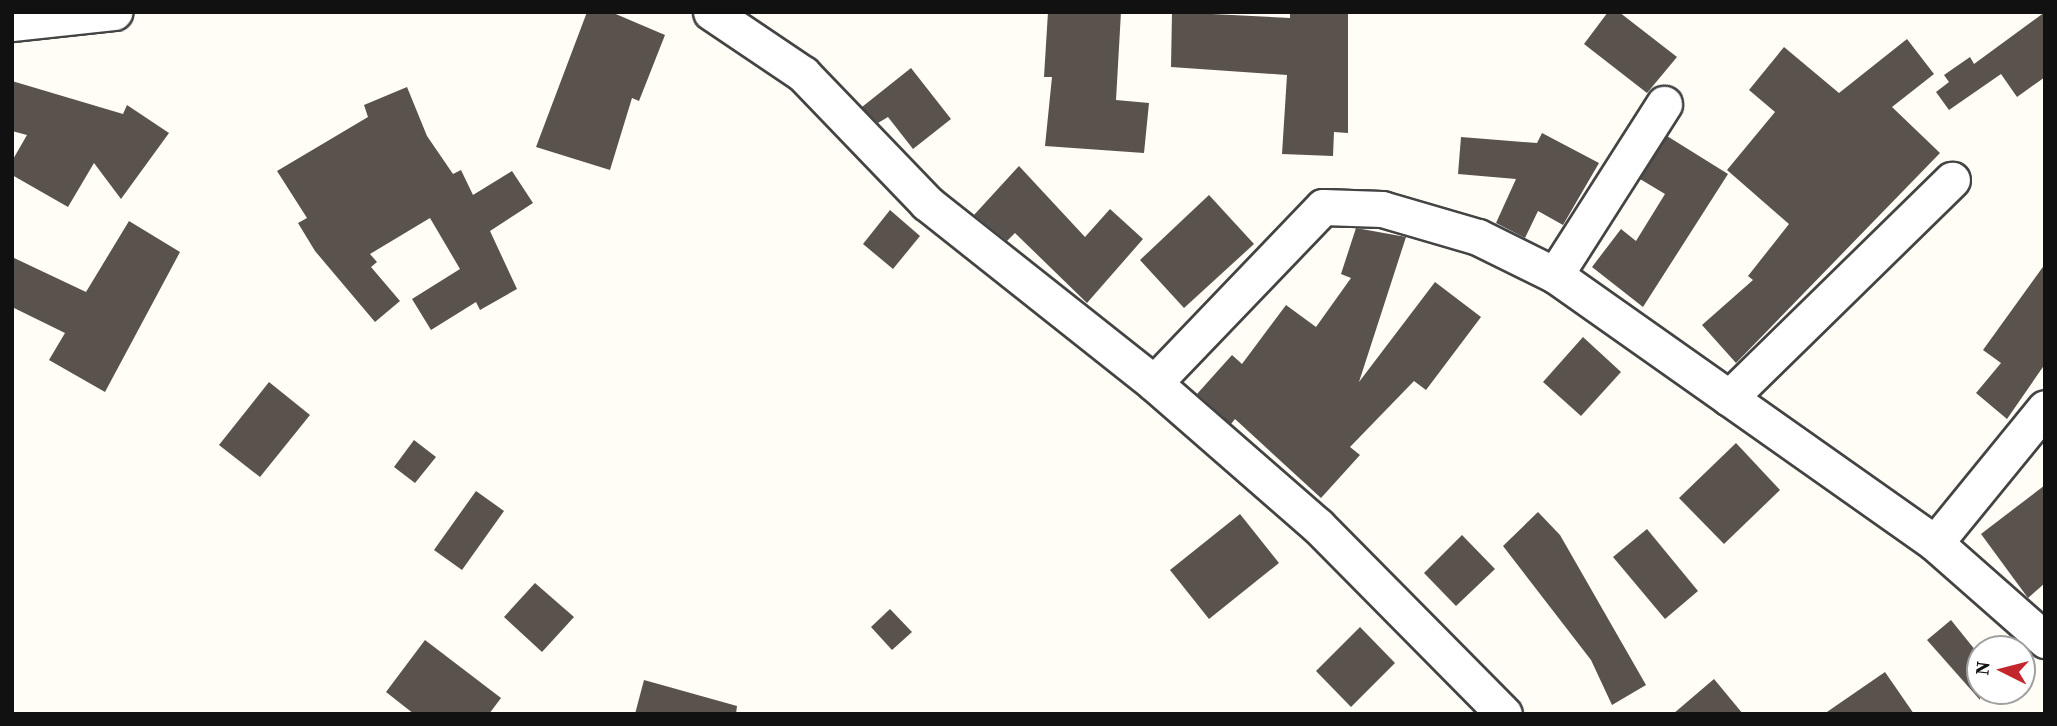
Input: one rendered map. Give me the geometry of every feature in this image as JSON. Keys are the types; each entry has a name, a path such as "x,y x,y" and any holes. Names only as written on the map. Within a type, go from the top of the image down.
{"street":[{"path":"12,23 114,12"},
{"path":"711,12 803,74 927,204 1154,383 1318,526 1504,714"},
{"path":"1555,275 1664,104"},
{"path":"1729,398 1952,180"},
{"path":"1154,383 1323,208 1382,209 1478,237 1555,275 1935,543 2045,640"},
{"path":"1935,543 2045,408"}],"building":[{"path":"587,12 611,12 665,35 639,101 632,98 610,170 536,147"},
{"path":"1048,12 1121,12 1116,100 1149,103 1144,153 1045,146 1052,77 1044,77"},
{"path":"1172,12 1290,18 1290,12 1348,12 1348,133 1334,132 1333,156 1282,154 1287,75 1171,67"},
{"path":"1608,12 1619,12 1677,57 1647,93 1584,44"},
{"path":"2045,12 2045,77 2017,97 2001,74 1949,110 1936,92 1949,82 1944,75 1970,57 1974,64"},
{"path":"1907,39 1934,74 1892,107 1940,153 1736,363 1702,325 1753,280 1748,276 1789,224 1727,170 1775,112 1749,90 1784,47 1839,93"},
{"path":"911,68 951,119 913,149 888,117 878,123 862,107"},
{"path":"12,81 123,114 127,105 169,133 121,199 94,163 68,207 12,175 12,161 27,135 12,131"},
{"path":"407,87 427,136 453,174 461,170 473,195 512,171 533,203 490,231 517,289 480,310 476,302 431,330 412,299 460,269 430,218 370,254 377,262 371,267 400,301 375,322 315,251 298,223 307,218 277,171 368,117 364,105"},
{"path":"1542,133 1599,163 1563,225 1538,211 1525,238 1496,223 1516,179 1458,174 1461,137 1537,143"},
{"path":"1667,136 1728,174 1643,307 1592,267 1621,229 1636,241 1665,194 1640,179"},
{"path":"1019,166 1085,237 1110,209 1143,239 1087,303 1015,233 1007,241 974,215"},
{"path":"1209,195 1254,244 1184,308 1140,260"},
{"path":"890,210 920,236 893,269 863,244"},
{"path":"129,221 180,252 105,392 49,360 65,333 12,307 12,257 86,292"},
{"path":"1356,228 1406,237 1359,382 1435,282 1481,317 1426,390 1414,381 1350,447 1360,455 1321,498 1235,419 1231,424 1197,394 1232,355 1242,364 1286,305 1316,327 1351,278 1341,274"},
{"path":"2045,264 2045,364 2007,419 1976,393 2001,363 1983,350"},
{"path":"1583,337 1621,372 1581,416 1543,382"},
{"path":"269,382 310,415 260,477 219,445"},
{"path":"414,440 436,457 415,483 394,467"},
{"path":"1736,443 1780,490 1724,544 1679,498"},
{"path":"2045,485 2045,583 2028,598 1981,534"},
{"path":"476,491 504,511 462,570 434,550"},
{"path":"1538,512 1560,535 1646,685 1612,705 1591,660 1503,546"},
{"path":"1240,514 1279,563 1209,619 1170,570"},
{"path":"1647,529 1698,591 1665,619 1613,557"},
{"path":"1462,535 1495,569 1456,606 1424,573"},
{"path":"535,583 574,617 542,652 504,617"},
{"path":"890,609 912,632 892,650 871,627"},
{"path":"1951,620 1966,639 1966,684 1927,640"},
{"path":"1360,627 1395,663 1351,707 1316,671"},
{"path":"425,640 501,698 489,714 414,714 386,692"},
{"path":"1885,672 1914,714 1824,714"},
{"path":"1714,679 1743,714 1673,714"},
{"path":"644,680 737,706 736,714 635,714"}]}
